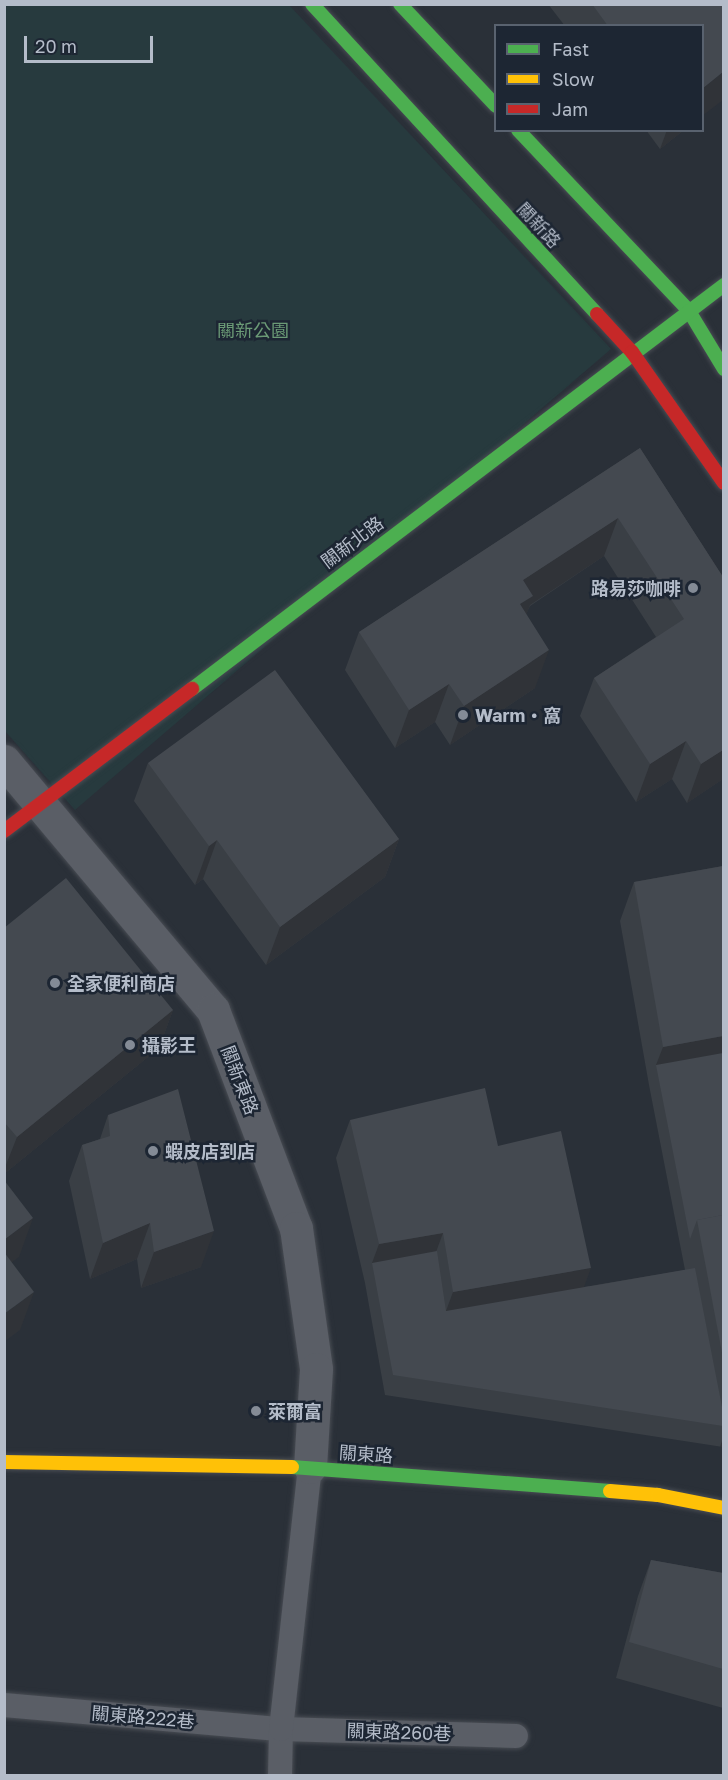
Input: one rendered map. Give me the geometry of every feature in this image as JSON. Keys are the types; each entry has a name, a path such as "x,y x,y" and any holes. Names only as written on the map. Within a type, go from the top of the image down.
{"street":[{"name":"關新路","path":"312,4 632,352 723,483"},
{"path":"400,4 494,105"},
{"path":"520,132 689,311 723,369"},
{"name":"關新北路","path":"4,831 723,285"},
{"name":"關新東路","path":"4,761 41,802 213,1010 296,1228 316,1369 310,1467"},
{"name":"關東路","path":"4,1462 310,1467 658,1495 723,1508"}],"lane":[{"path":"280,1776 281,1729 310,1467"},
{"name":"關東路222巷","path":"4,1705 281,1729"},
{"name":"關東路260巷","path":"281,1729 516,1736"}],"green space":[{"name":"關新公園","path":"4,5 289,5 611,349 75,810 5,731"}],"building":[{"path":"592,4 723,4 723,72 704,87 704,24 607,24"},
{"path":"640,448 723,577 723,750 701,764 686,741 650,764 594,678 684,619 618,518 523,580 533,596 520,604 549,650 464,706 449,684 409,710 359,632"},
{"path":"275,670 399,839 280,927 217,840 209,846 148,763"},
{"path":"723,866 723,1036 663,1047 634,882"},
{"path":"66,878 173,1010 17,1137 4,1122 4,928"},
{"path":"723,1053 723,1215 697,1220 690,1239 656,1065"},
{"path":"485,1088 498,1146 561,1131 591,1268 453,1292 443,1233 379,1244 350,1120"},
{"path":"178,1089 214,1231 154,1252 150,1223 103,1243 82,1145 110,1136 108,1115"},
{"path":"4,1180 33,1218 4,1240"},
{"path":"723,1215 723,1358 697,1220"},
{"path":"437,1251 446,1311 695,1268 723,1412 723,1426 393,1375 372,1263"},
{"path":"4,1252 34,1292 4,1314"},
{"path":"651,1560 723,1573 723,1669 629,1642"}],"traffic: fast":[{"path":"312,4 597,314"},
{"path":"400,4 494,104"},
{"path":"520,132 689,311 724,369"},
{"path":"192,689 724,285"},
{"path":"292,1467 610,1491"}],"traffic: slow":[{"path":"4,1462 292,1467"},
{"path":"610,1491 658,1495 724,1508"}],"traffic: jam":[{"path":"597,314 632,352 724,483"},
{"path":"4,831 192,689"}],"place":[{"name":"路易莎咖啡","path":"693,588"},
{"name":"Warm・窩","path":"463,715"},
{"name":"全家便利商店","path":"55,983"},
{"name":"攝影王","path":"130,1045"},
{"name":"蝦皮店到店","path":"153,1151"},
{"name":"萊爾富","path":"256,1411"}]}
